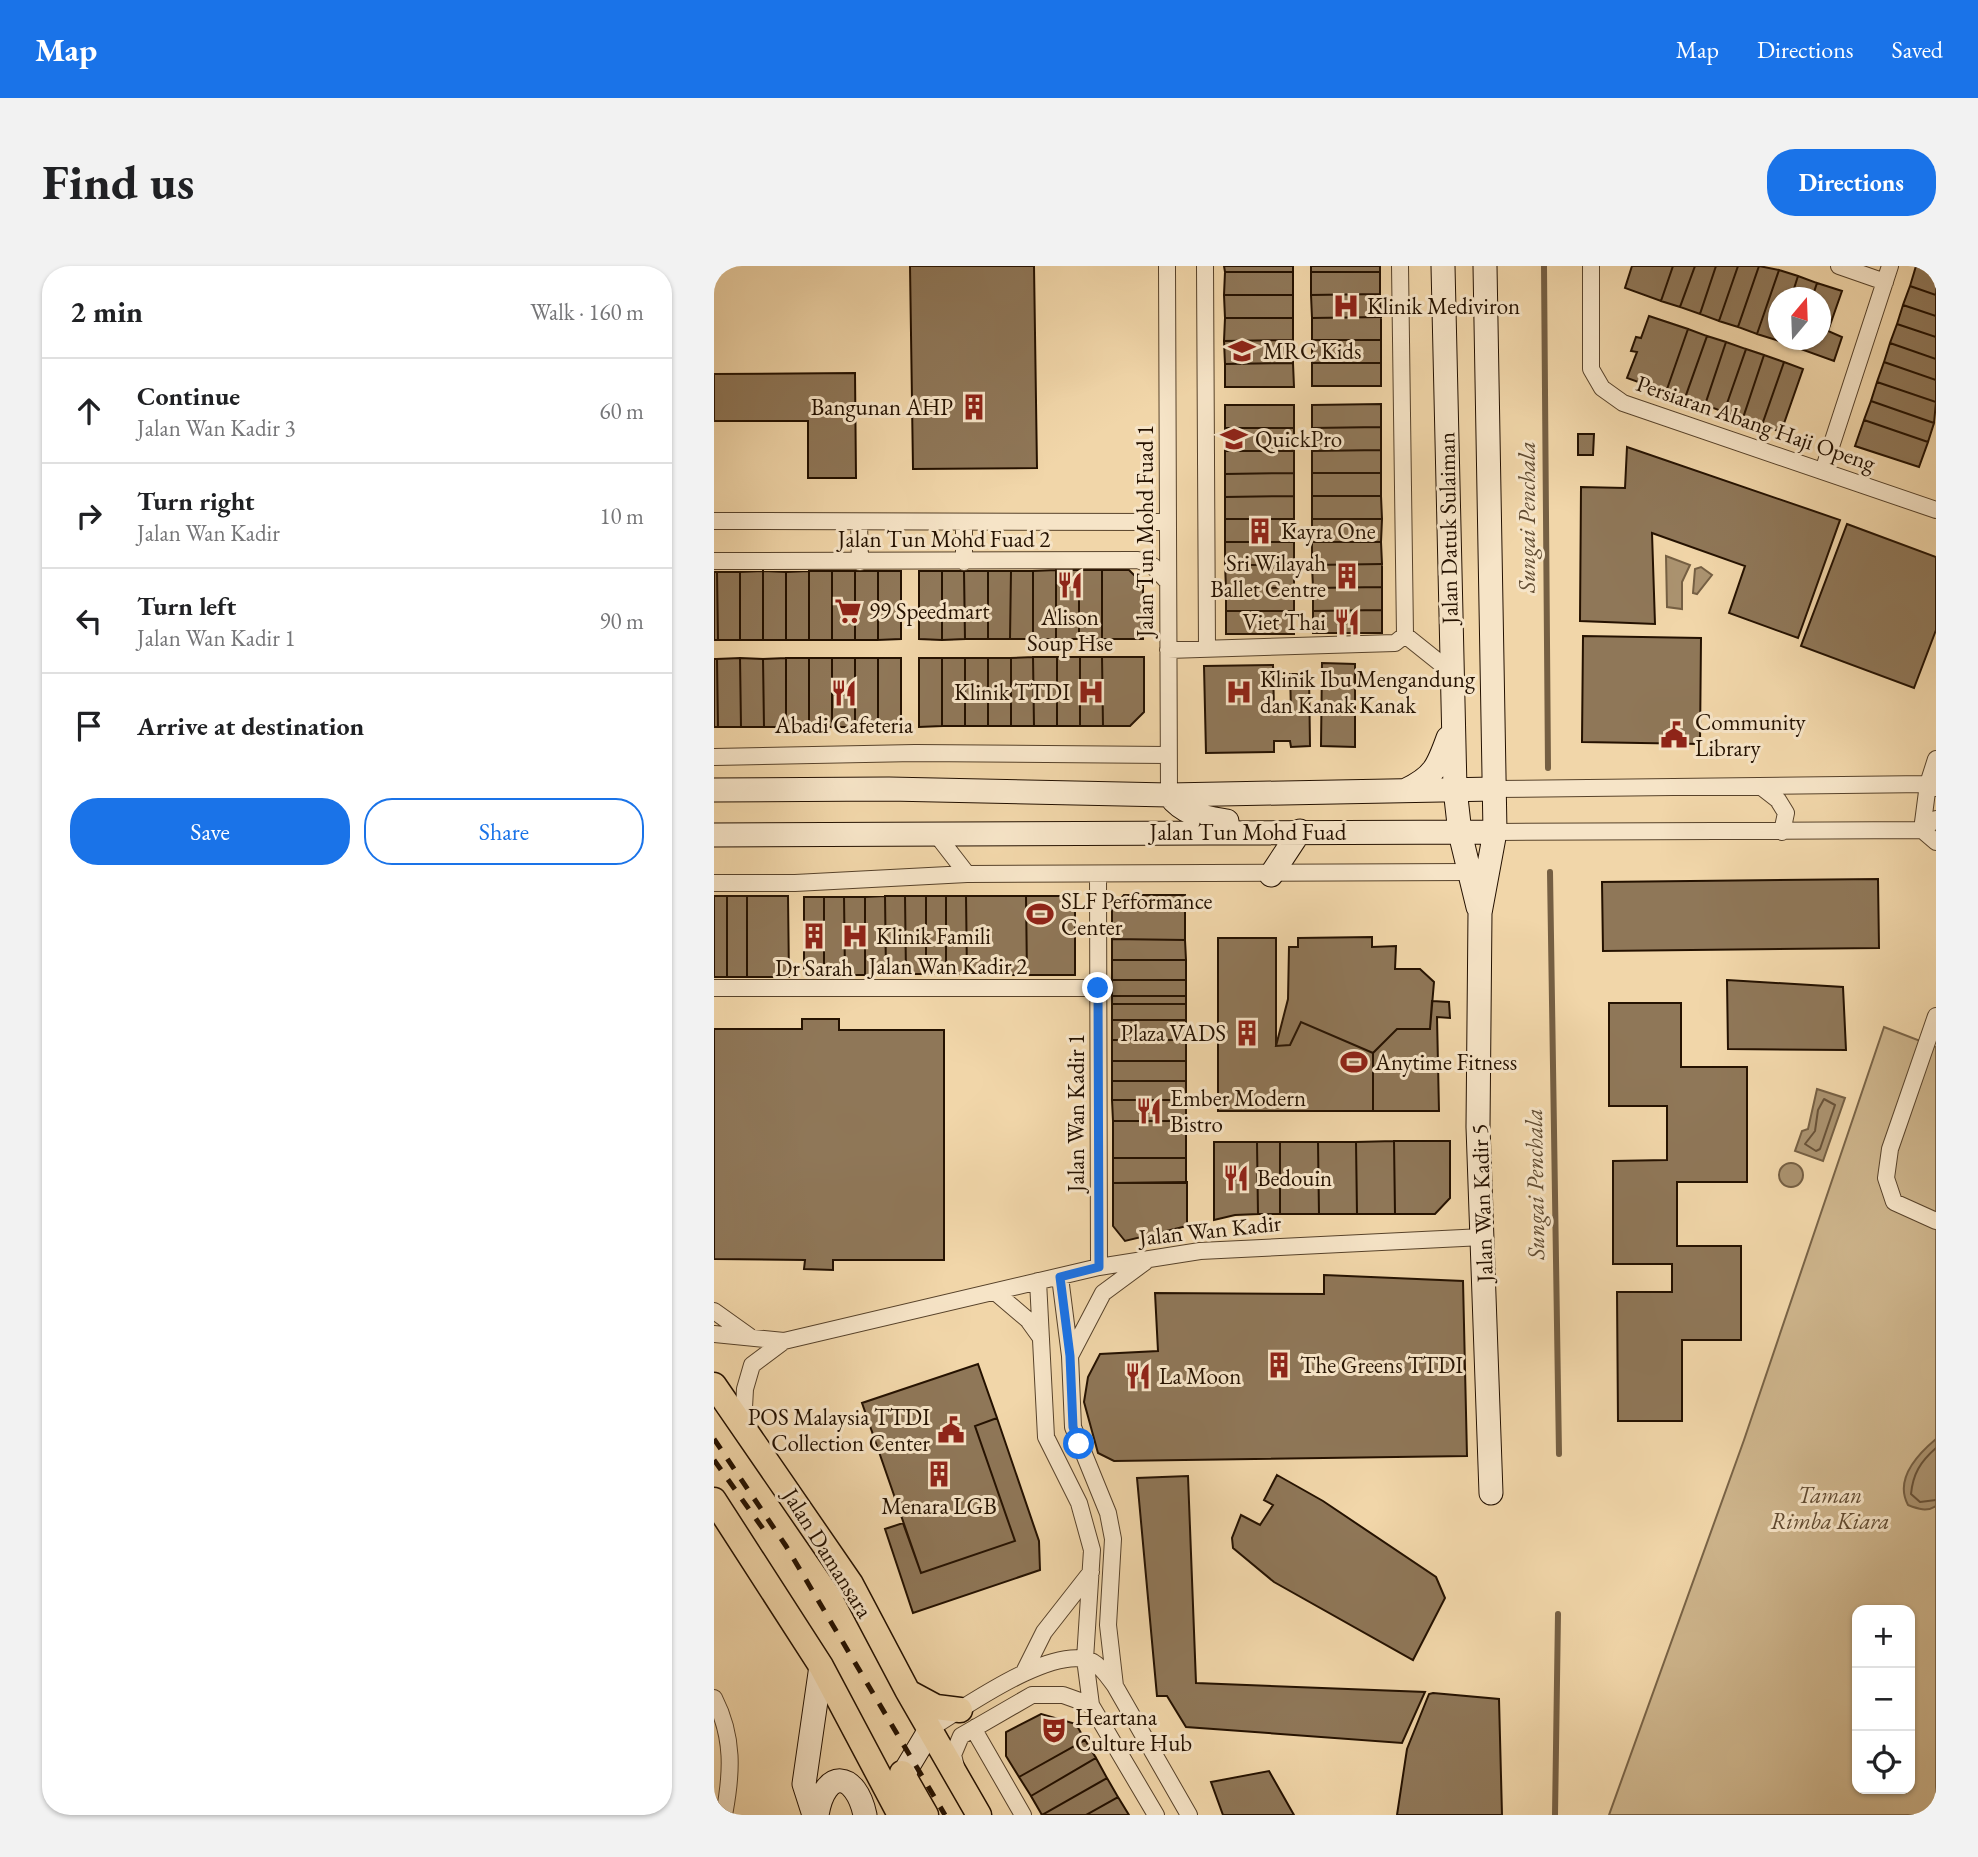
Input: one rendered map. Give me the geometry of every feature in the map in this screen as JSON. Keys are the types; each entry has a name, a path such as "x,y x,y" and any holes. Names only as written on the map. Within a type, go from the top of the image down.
{"main road":[{"name":"Jalan Datuk Sulaiman","path":"1444,266 1450,671 1455,789 1460,833"},
{"name":"Jalan Datuk Sulaiman","path":"1485,266 1495,832"},
{"path":"1405,790 1426,781 1438,764 1452,725"},
{"name":"Jalan Tun Mohd Fuad","path":"714,790 889,789 1169,795 1494,789"},
{"path":"1169,795 1178,808 1196,816 1290,831 1271,875"},
{"name":"Jalan Tun Mohd Fuad","path":"714,835 1495,832"},
{"name":"Jalan Wan Kadir 5","path":"1491,1493 1478,1127 1480,913 1495,832"},
{"name":"Jalan Wan Kadir 5","path":"1460,833 1480,913"},
{"name":"Jalan Damansara","path":"714,1385 851,1584 907,1690 979,1815"},
{"path":"714,1500 821,1666 893,1809"},
{"path":"815,1815 804,1784 821,1666"},
{"path":"907,1690 929,1705 968,1718"},
{"path":"893,1809 902,1773 931,1728"},
{"path":"902,1773 926,1815"},
{"path":"815,1815 823,1791 828,1783 836,1781 847,1783 856,1791 865,1815"}],"street":[{"name":"Jalan Tun Mohd Fuad 1","path":"1167,266 1169,795"},
{"path":"1205,266 1207,647"},
{"path":"1400,266 1405,635"},
{"name":"Persiaran Abang Haji Openg","path":"1591,266 1591,369 1602,388 1623,403 1936,510"},
{"path":"1823,471 1887,274 1839,266"},
{"name":"Jalan Tun Mohd Fuad 2","path":"714,521 1168,522"},
{"path":"859,522 860,562"},
{"path":"964,523 964,562"},
{"name":"Jalan Tun Mohd Fuad 2","path":"714,561 1138,560 1153,566 1167,581"},
{"path":"1168,650 1395,643 1405,635"},
{"path":"1405,635 1450,671"},
{"path":"714,757 915,753 1167,755"},
{"path":"1922,830 1936,759"},
{"path":"1760,786 1778,800 1786,813 1782,832"},
{"name":"Jalan Tun Mohd Fuad","path":"1494,789 1932,786"},
{"path":"1922,830 1936,819"},
{"path":"1922,830 1936,842"},
{"name":"Jalan Tun Mohd Fuad","path":"1495,832 1922,830"},
{"path":"936,834 967,874"},
{"name":"Jalan Tun Mohd Fuad","path":"714,883 795,883 967,874 1271,875 1469,872"},
{"name":"Jalan Wan Kadir 1","path":"1098,875 1099,1267"},
{"name":"Jalan Wan Kadir 2","path":"714,988 1098,988"},
{"path":"1936,1016 1889,1149 1886,1178 1894,1202 1936,1221"},
{"name":"Jalan Wan Kadir","path":"714,1335 784,1341 1099,1267 1234,1247 1483,1237"},
{"path":"1070,1356 1103,1293 1149,1259"},
{"path":"1060,1277 1070,1356 1073,1427 1108,1513 1113,1539 1108,1625 1115,1686"},
{"path":"1038,1281 1046,1437 1084,1515 1090,1534 1092,1569 1085,1659 1091,1705 1156,1815"},
{"path":"995,1292 1028,1320 1042,1340"},
{"path":"714,1311 750,1337"},
{"name":"Jalan Wan Kadir","path":"743,1426 745,1389 752,1365 784,1341"},
{"path":"959,1782 953,1755 968,1718 1025,1670 1044,1632 1092,1569"},
{"path":"1025,1670 1085,1659 1100,1667 1115,1686 1189,1815"},
{"path":"931,1728 1032,1695 1063,1695 1091,1705"},
{"path":"714,1698 725,1720 731,1745 724,1815"},
{"path":"968,1718 1023,1815"}],"green space":[{"name":"Taman Rimba Kiara","path":"1884,1027 1936,1047 1936,1815 1609,1815 1744,1440"}],"water":[{"path":"1666,556 1690,565 1682,582 1682,609 1667,607"},
{"path":"1701,567 1712,575 1697,594 1693,593 1695,569"},
{"path":"1817,1089 1845,1098 1823,1161 1795,1151 1802,1131 1808,1129"},
{"path":"1791,1163 1802,1170 1803,1175 1796,1186 1791,1187 1780,1180 1779,1175 1786,1164"},
{"path":"1936,1439 1936,1506 1915,1508 1908,1505 1904,1495 1906,1477 1922,1452"}],"building":[{"name":"Bangunan AHP","path":"910,266 1034,266 1037,468 913,469"},
{"path":"1224,266 1293,266 1293,272 1225,272"},
{"path":"1311,266 1380,266 1380,272 1311,272"},
{"path":"1632,266 1673,266 1661,301 1625,288"},
{"path":"1673,266 1695,266 1680,307 1661,301"},
{"path":"1695,266 1716,266 1700,314 1680,307"},
{"path":"1716,266 1738,266 1719,321 1700,314"},
{"path":"1738,266 1759,266 1738,327 1719,321"},
{"path":"1759,266 1779,270 1773,287 1768,287 1768,302 1757,334 1738,327"},
{"path":"1916,266 1936,266 1936,273"},
{"path":"1916,266 1936,273 1936,295 1910,286"},
{"path":"1779,270 1798,276 1794,287 1773,287"},
{"path":"1225,272 1293,272 1293,295 1224,295"},
{"path":"1311,272 1380,272 1380,294 1311,295"},
{"path":"1798,276 1817,283 1816,287 1794,287"},
{"path":"1910,286 1936,295 1936,316 1903,305"},
{"path":"1831,287 1842,291 1831,322"},
{"name":"Klinik Mediviron","path":"1380,294 1381,317 1312,318 1311,295"},
{"path":"1224,295 1293,295 1293,318 1225,318"},
{"path":"1768,302 1768,337 1757,334"},
{"path":"1903,305 1936,316 1936,337 1897,324"},
{"path":"1649,316 1688,329 1666,392 1627,378 1637,352 1631,351 1636,337 1641,338"},
{"path":"1381,317 1381,340 1312,340 1312,318"},
{"path":"1225,318 1293,318 1293,340 1224,341"},
{"path":"1897,324 1936,337 1936,359 1890,343"},
{"path":"1688,329 1707,336 1685,398 1666,392"},
{"path":"1831,332 1842,337 1834,361 1803,350 1831,350"},
{"path":"1707,336 1726,342 1705,405 1685,398"},
{"path":"1293,340 1293,363 1225,364 1224,341"},
{"path":"1312,340 1381,340 1381,363 1312,363"},
{"path":"1726,342 1746,349 1724,412 1705,405"},
{"path":"1890,343 1936,359 1936,380 1884,362"},
{"path":"1746,349 1764,355 1743,418 1724,412"},
{"path":"1764,355 1784,362 1762,425 1743,418"},
{"path":"1784,362 1803,369 1781,432 1762,425"},
{"path":"1884,362 1936,380 1936,402 1877,382"},
{"path":"1293,363 1294,387 1225,387 1225,364"},
{"path":"1312,363 1381,363 1381,386 1312,386"},
{"path":"855,373 856,478 808,478 808,421 714,421 714,374"},
{"path":"1877,382 1936,402 1934,423 1871,401"},
{"path":"1871,401 1934,423 1928,442 1864,420"},
{"path":"1381,404 1381,427 1312,428 1312,405"},
{"path":"1225,405 1294,405 1294,428 1225,428"},
{"path":"1864,420 1928,442 1919,467 1855,446"},
{"path":"1381,427 1381,450 1312,451 1312,428"},
{"path":"1225,428 1294,428 1294,451 1225,451"},
{"path":"1578,434 1594,434 1593,455 1578,455"},
{"path":"1627,447 1840,520 1798,638 1729,613 1745,566 1652,533 1655,624 1580,621 1581,487 1625,488"},
{"path":"1381,450 1381,473 1312,473 1312,451"},
{"path":"1225,451 1294,451 1294,473 1225,474"},
{"path":"1294,473 1294,496 1225,497 1225,474"},
{"path":"1312,473 1381,473 1381,496 1312,496"},
{"path":"1294,496 1294,519 1225,519 1225,497"},
{"path":"1312,496 1381,496 1382,519 1312,519"},
{"name":"Kayra One","path":"1225,519 1294,519 1294,542 1225,542"},
{"path":"1312,519 1382,519 1381,542 1312,542"},
{"path":"1847,524 1936,557 1936,630 1914,688 1801,646"},
{"path":"1225,542 1294,542 1294,565 1225,565"},
{"path":"1312,542 1381,542 1382,564 1312,565"},
{"name":"Sri Wilayah Ballet Centre","path":"1382,564 1382,587 1313,588 1312,565"},
{"path":"1225,565 1294,565 1294,588 1226,588"},
{"path":"1056,570 1056,639 1033,639 1033,571"},
{"path":"1056,570 1079,570 1079,639 1056,639"},
{"path":"1079,570 1102,570 1102,639 1079,639"},
{"path":"1102,570 1129,570 1143,584 1143,639 1102,639"},
{"path":"763,571 763,640 740,640 740,572"},
{"path":"763,571 786,572 786,640 763,640"},
{"path":"809,571 809,640 786,640 786,572"},
{"path":"809,571 832,571 832,640 809,640"},
{"path":"832,571 855,571 855,640 832,640"},
{"path":"855,571 878,571 878,640 855,640"},
{"path":"878,571 901,571 901,639 878,640"},
{"path":"919,571 942,571 942,640 919,639"},
{"path":"942,571 964,571 965,639 942,640"},
{"path":"964,571 988,571 988,639 965,639"},
{"path":"988,571 1011,571 1010,639 988,639"},
{"path":"1011,571 1033,571 1033,639 1010,639"},
{"path":"714,572 717,572 718,640 714,640"},
{"path":"717,572 740,572 740,640 718,640"},
{"path":"1382,587 1382,610 1313,611 1313,588"},
{"path":"1226,588 1294,588 1294,611 1226,611"},
{"name":"Viet Thai","path":"1382,610 1382,633 1313,633 1313,611"},
{"path":"1226,611 1294,611 1294,634 1226,634"},
{"path":"1583,636 1701,638 1700,744 1582,742"},
{"path":"1033,657 1034,726 1011,726 1011,658"},
{"path":"1033,657 1057,657 1057,726 1034,726"},
{"path":"1057,657 1080,657 1080,726 1057,726"},
{"name":"Klinik TTDI","path":"1080,657 1102,657 1103,726 1080,726"},
{"path":"1102,657 1144,657 1144,712 1130,726 1103,726"},
{"path":"740,658 741,727 718,727 717,659"},
{"path":"740,658 763,659 764,727 741,727"},
{"path":"786,658 786,727 764,727 763,659"},
{"path":"786,658 809,658 809,727 786,727"},
{"path":"809,658 832,658 832,727 809,727"},
{"name":"Abadi Cafeteria","path":"832,658 855,658 855,727 832,727"},
{"path":"855,658 878,658 878,727 855,727"},
{"path":"878,658 901,658 901,727 878,727"},
{"path":"919,658 942,658 942,726 919,727"},
{"path":"942,658 965,658 965,726 942,726"},
{"path":"965,658 988,658 988,726 965,726"},
{"path":"988,658 1011,658 1011,726 988,726"},
{"path":"714,659 717,659 718,727 714,727"},
{"path":"1322,663 1355,664 1355,747 1321,746"},
{"name":"Klinik Ibu Mengandung dan Kanak Kanak","path":"1273,665 1274,710 1291,710 1290,674 1309,674 1310,746 1291,747 1290,741 1274,741 1274,752 1206,753 1204,666"},
{"path":"1878,879 1879,948 1603,951 1602,882"},
{"path":"1124,895 1185,895 1185,940 1112,939 1112,908"},
{"path":"714,896 727,896 727,977 714,977"},
{"path":"727,896 747,896 747,977 727,977"},
{"path":"747,896 788,896 789,977 747,977"},
{"path":"885,896 905,896 906,974 886,974"},
{"path":"885,896 886,974 865,975 865,897"},
{"path":"905,896 926,896 926,974 906,974"},
{"path":"926,896 946,896 946,974 926,974"},
{"path":"946,896 966,896 967,974 946,974"},
{"path":"966,896 1026,896 1027,975 967,975"},
{"path":"1026,896 1061,896 1075,909 1075,975 1027,975"},
{"name":"Dr Sarah","path":"804,897 824,897 824,975 804,975"},
{"path":"824,897 844,897 845,975 824,975"},
{"name":"Klinik Famili","path":"844,897 865,897 865,975 845,975"},
{"name":"Plaza VADS","path":"1372,937 1372,947 1396,946 1395,969 1420,969 1434,982 1430,1029 1397,1029 1373,1053 1301,1022 1290,1045 1276,1046 1288,999 1289,947 1298,947 1298,938"},
{"name":"Plaza VADS","path":"1218,938 1276,938 1276,1046 1290,1045 1301,1022 1373,1053 1373,1111 1218,1111"},
{"path":"1112,939 1185,940 1186,960 1112,960"},
{"path":"1112,960 1186,960 1186,980 1112,980"},
{"path":"1112,980 1186,980 1186,996 1112,996"},
{"path":"1727,980 1843,987 1846,1050 1728,1049"},
{"path":"1112,996 1186,996 1186,1004 1112,1004"},
{"path":"1432,1001 1449,1002 1450,1018 1437,1017 1439,1111 1373,1111 1373,1053 1397,1029 1430,1029"},
{"path":"1609,1003 1681,1003 1681,1067 1747,1067 1747,1182 1677,1182 1677,1246 1741,1246 1741,1340 1682,1340 1682,1421 1618,1421 1617,1292 1672,1292 1672,1264 1613,1264 1613,1161 1667,1160 1667,1106 1609,1106"},
{"path":"1112,1004 1186,1004 1186,1020 1112,1020"},
{"path":"802,1019 839,1019 839,1030 944,1030 944,1260 833,1260 833,1270 804,1269 805,1260 714,1259 714,1029 802,1029"},
{"path":"1112,1020 1186,1020 1186,1040 1112,1040"},
{"path":"1112,1040 1186,1040 1186,1061 1112,1061"},
{"path":"1112,1061 1186,1061 1186,1081 1112,1081"},
{"path":"1112,1081 1186,1081 1186,1100 1112,1100"},
{"name":"Ember Modern Bistro","path":"1112,1100 1186,1100 1186,1121 1113,1121"},
{"path":"1113,1121 1186,1121 1186,1158 1113,1158"},
{"path":"1394,1141 1450,1141 1450,1198 1435,1214 1395,1214"},
{"path":"1394,1141 1395,1214 1357,1214 1356,1142"},
{"name":"Bedouin","path":"1214,1142 1257,1142 1258,1214 1235,1215 1214,1220"},
{"path":"1257,1142 1280,1142 1280,1214 1258,1214"},
{"path":"1280,1142 1318,1142 1319,1214 1280,1214"},
{"path":"1318,1142 1356,1142 1357,1214 1319,1214"},
{"path":"1113,1158 1186,1158 1186,1183 1113,1183"},
{"path":"1187,1182 1187,1226 1125,1241 1113,1226 1113,1183"},
{"name":"The Greens TTDI","path":"1324,1275 1463,1281 1467,1456 1114,1461 1098,1453 1084,1402 1088,1377 1100,1354 1158,1351 1155,1293 1324,1294"},
{"name":"Menara LGB","path":"978,1364 997,1418 975,1426 1015,1541 921,1573 862,1403"},
{"path":"997,1418 1039,1541 1040,1570 913,1613 885,1529 903,1523 921,1573 1015,1541 975,1426"},
{"path":"1277,1475 1323,1501 1436,1577 1445,1598 1413,1660 1274,1582 1233,1548 1232,1538 1241,1515 1260,1525 1273,1505 1264,1500"},
{"path":"1188,1476 1196,1683 1425,1692 1402,1743 1186,1727 1167,1696 1157,1696 1137,1478"},
{"path":"1429,1694 1499,1699 1502,1815 1397,1815 1407,1749"},
{"path":"1041,1714 1076,1724 1085,1740 1019,1777 1006,1756 1006,1732"},
{"path":"1085,1740 1096,1758 1031,1796 1019,1777"},
{"path":"1096,1758 1107,1778 1042,1815 1031,1796"},
{"path":"1269,1771 1294,1815 1223,1815 1211,1782"},
{"path":"1107,1778 1118,1797 1086,1815 1042,1815"},
{"path":"1118,1797 1129,1815 1086,1815"}],"waterway":[{"name":"Sungai Penchala","path":"1544,266 1548,768"},
{"name":"Sungai Penchala","path":"1550,872 1559,1454"},
{"name":"Sungai Penchala","path":"1555,1815 1558,1614"}],"railway":[{"path":"714,1439 786,1546 945,1815"},
{"path":"714,1460 766,1533"}],"place":[{"name":"Klinik Mediviron","path":"1346,306"},
{"name":"MRC Kids","path":"1242,351"},
{"name":"Bangunan AHP","path":"974,407"},
{"name":"QuickPro","path":"1234,439"},
{"name":"Kayra One","path":"1260,531"},
{"name":"Sri Wilayah Ballet Centre","path":"1347,576"},
{"name":"Alison Soup Hse","path":"1070,585"},
{"name":"99 Speedmart","path":"848,611"},
{"name":"Viet Thai","path":"1347,622"},
{"name":"Klinik TTDI","path":"1091,692"},
{"name":"Klinik Ibu Mengandung dan Kanak Kanak","path":"1239,692"},
{"name":"Abadi Cafeteria","path":"844,693"},
{"name":"Community Library","path":"1674,735"},
{"name":"SLF Performance Center","path":"1040,914"},
{"name":"Dr Sarah","path":"814,936"},
{"name":"Klinik Famili","path":"855,936"},
{"name":"Plaza VADS","path":"1247,1033"},
{"name":"Anytime Fitness","path":"1354,1062"},
{"name":"Ember Modern Bistro","path":"1149,1111"},
{"name":"Bedouin","path":"1236,1178"},
{"name":"The Greens TTDI","path":"1279,1365"},
{"name":"La Moon","path":"1138,1376"},
{"name":"POS Malaysia TTDI Collection Center","path":"951,1430"},
{"name":"Menara LGB","path":"939,1474"},
{"name":"Heartana Culture Hub","path":"1054,1730"}],"route":[{"path":"1079,1444 1073,1427 1070,1356 1060,1277 1099,1267 1098,988"}]}
